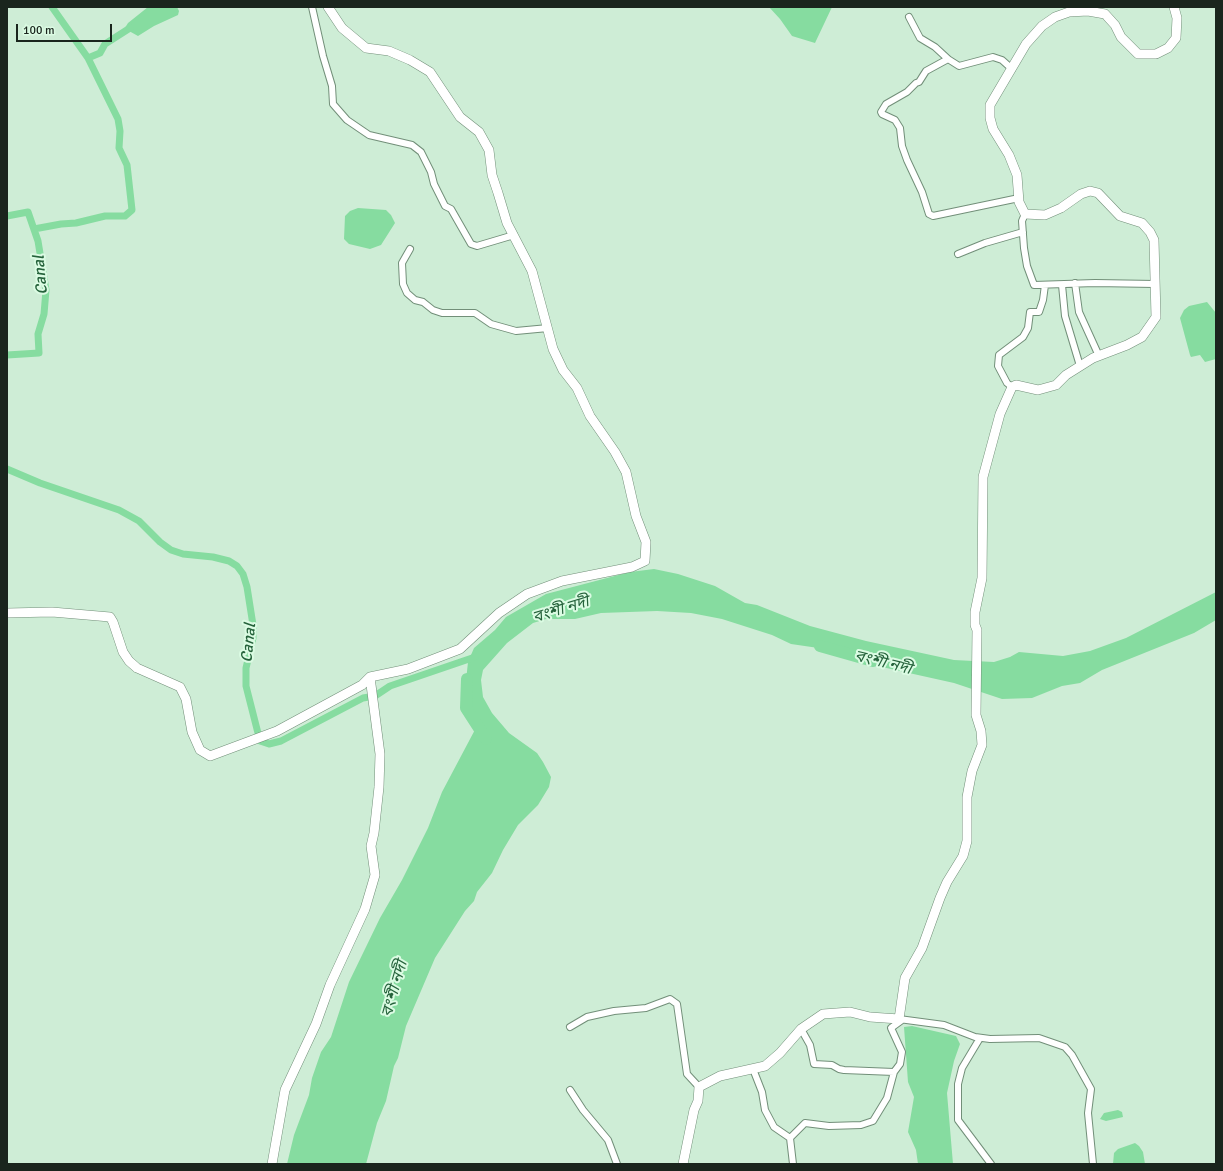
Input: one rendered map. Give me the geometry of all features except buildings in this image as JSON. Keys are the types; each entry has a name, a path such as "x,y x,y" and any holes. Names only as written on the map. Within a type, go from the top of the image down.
{"street":[{"path":"312,7 323,56 332,86 333,104 347,120 369,135 412,145 421,152 445,206 450,209 471,244 477,246 514,235"},
{"path":"7,613 52,612 110,617 114,622 123,652 129,661 137,668 180,687 186,699 192,732 200,750 210,756 278,731 362,685 370,677 408,669 460,650 499,613 527,594 562,581 632,567 645,561 646,542 636,516 626,472 615,452 590,416 577,388 563,370 553,349 532,271 508,222 492,175 489,150 479,132 460,116 430,72 410,60 389,51 366,48 342,28 328,7"},
{"path":"1025,214 1021,208 1017,175 1009,155 993,129 990,118 990,105 1026,44 1042,26 1055,17 1069,12 1088,10 1105,14 1115,25 1121,37 1138,54 1156,54 1168,48 1176,38 1177,18 1174,7"},
{"path":"909,17 920,38 935,47 948,59 959,66 993,57 1002,60 1012,69"},
{"path":"948,59 926,71 919,82 907,92 886,104 881,112 882,114 895,120 900,128 902,146 922,192 929,214 933,216 1019,198"},
{"path":"790,1138 804,1123 829,1126 861,1125 873,1121 887,1098 894,1072 900,1064 902,1052 891,1028 900,1019 905,978 922,948 947,882 963,856 967,841 967,797 972,771 982,745 981,731 976,715 977,630 975,625 975,612 982,578 983,476 1000,414 1012,387 1016,385 1038,390 1056,385 1066,375 1080,366 1142,337 1156,317 1154,240 1150,232 1142,223 1120,216 1114,212 1098,193 1090,191 1081,194 1061,208 1045,215 1025,214"},
{"path":"1025,214 1022,221 1027,266 1034,285 1062,285 1075,283 1155,284"},
{"path":"958,254 985,243 1023,232"},
{"path":"410,249 402,262 403,284 407,293 415,300 423,302 433,310 442,313 475,313 491,324 516,331 548,328"},
{"path":"1075,283 1079,312 1099,356"},
{"path":"1012,387 1007,383 998,366 999,355 1024,337 1028,328 1030,312 1040,312 1045,285"},
{"path":"1062,285 1065,316 1080,366"},
{"path":"272,1164 285,1090 316,1024 330,985 365,909 375,875 372,860 371,840 374,833 376,817 380,754 370,677"},
{"path":"570,1027 587,1017 614,1011 646,1008 670,999 677,1004 687,1074 699,1087 698,1101 694,1110 683,1164"},
{"path":"699,1087 720,1076 765,1066 801,1029 823,1014 836,1012 850,1012 870,1017 900,1019 944,1025 980,1038 1039,1038 1065,1047 1072,1054 1091,1088 1088,1113 1093,1164"},
{"path":"801,1029 810,1045 814,1064 832,1064 838,1069 844,1070 894,1072"},
{"path":"980,1038 962,1068 958,1084 958,1120 991,1164"},
{"path":"753,1069 762,1092 765,1110 774,1126 790,1138 793,1164"},
{"path":"570,1090 583,1110 608,1140 617,1164"}],"water":[{"path":"148,7 177,7 179,11 178,15 154,26 138,36 129,31 123,31 128,23"},
{"path":"769,7 832,7 815,43 792,36"},
{"path":"358,208 386,210 391,215 395,223 381,245 370,249 349,244 344,239 345,216 350,211"},
{"path":"1207,302 1216,313 1216,359 1205,362 1200,355 1191,357 1180,318 1184,310 1189,306"},
{"path":"654,569 678,574 715,586 745,603 757,605 810,626 866,641 954,660 994,662 1010,657 1019,652 1063,656 1090,651 1126,638 1216,592 1216,620 1194,633 1102,670 1080,683 1062,686 1032,698 1002,699 954,683 882,667 839,651 791,644 772,635 722,619 691,613 657,611 601,613 575,619 546,619 533,623 507,643 483,670 481,680 483,697 492,713 509,733 537,753 551,777 549,787 538,805 518,825 503,850 492,873 477,892 474,901 465,911 435,958 406,1026 398,1058 394,1066 386,1101 377,1123 366,1164 287,1164 294,1135 309,1095 312,1078 321,1052 331,1037 349,982 380,918 402,880 428,828 442,792 478,724 472,717 465,690 468,662 474,648 495,630 506,617 546,594 630,572"},
{"path":"912,1026 956,1036 960,1044 954,1061 947,1093 953,1164 918,1164 916,1150 908,1132 914,1097 908,1082 904,1027"},
{"path":"1118,1110 1122,1112 1123,1117 1106,1121 1100,1119 1104,1113"},
{"path":"1135,1143 1143,1152 1145,1164 1113,1164 1114,1153 1118,1149"}],"waterway":[{"path":"34,229 76,223 105,216 125,216 132,210 127,165 119,148 120,131 118,119 88,58 52,7"},
{"path":"88,58 100,53 105,44 130,28"},
{"name":"Canal","path":"7,216 28,212 38,241 46,290 44,314 38,334 39,353 7,355"},
{"name":"Canal","path":"7,469 40,483 119,510 139,521 160,542 171,550 183,554 213,557 229,561 237,566 243,574 247,587 253,625 253,638 246,668 246,686 260,741 269,744 281,741 363,698 375,696 390,686 475,657"},
{"name":"বংশী নদী","path":"820,646 873,661"},
{"name":"বংশী নদী","path":"467,679 466,708 486,739"}]}
